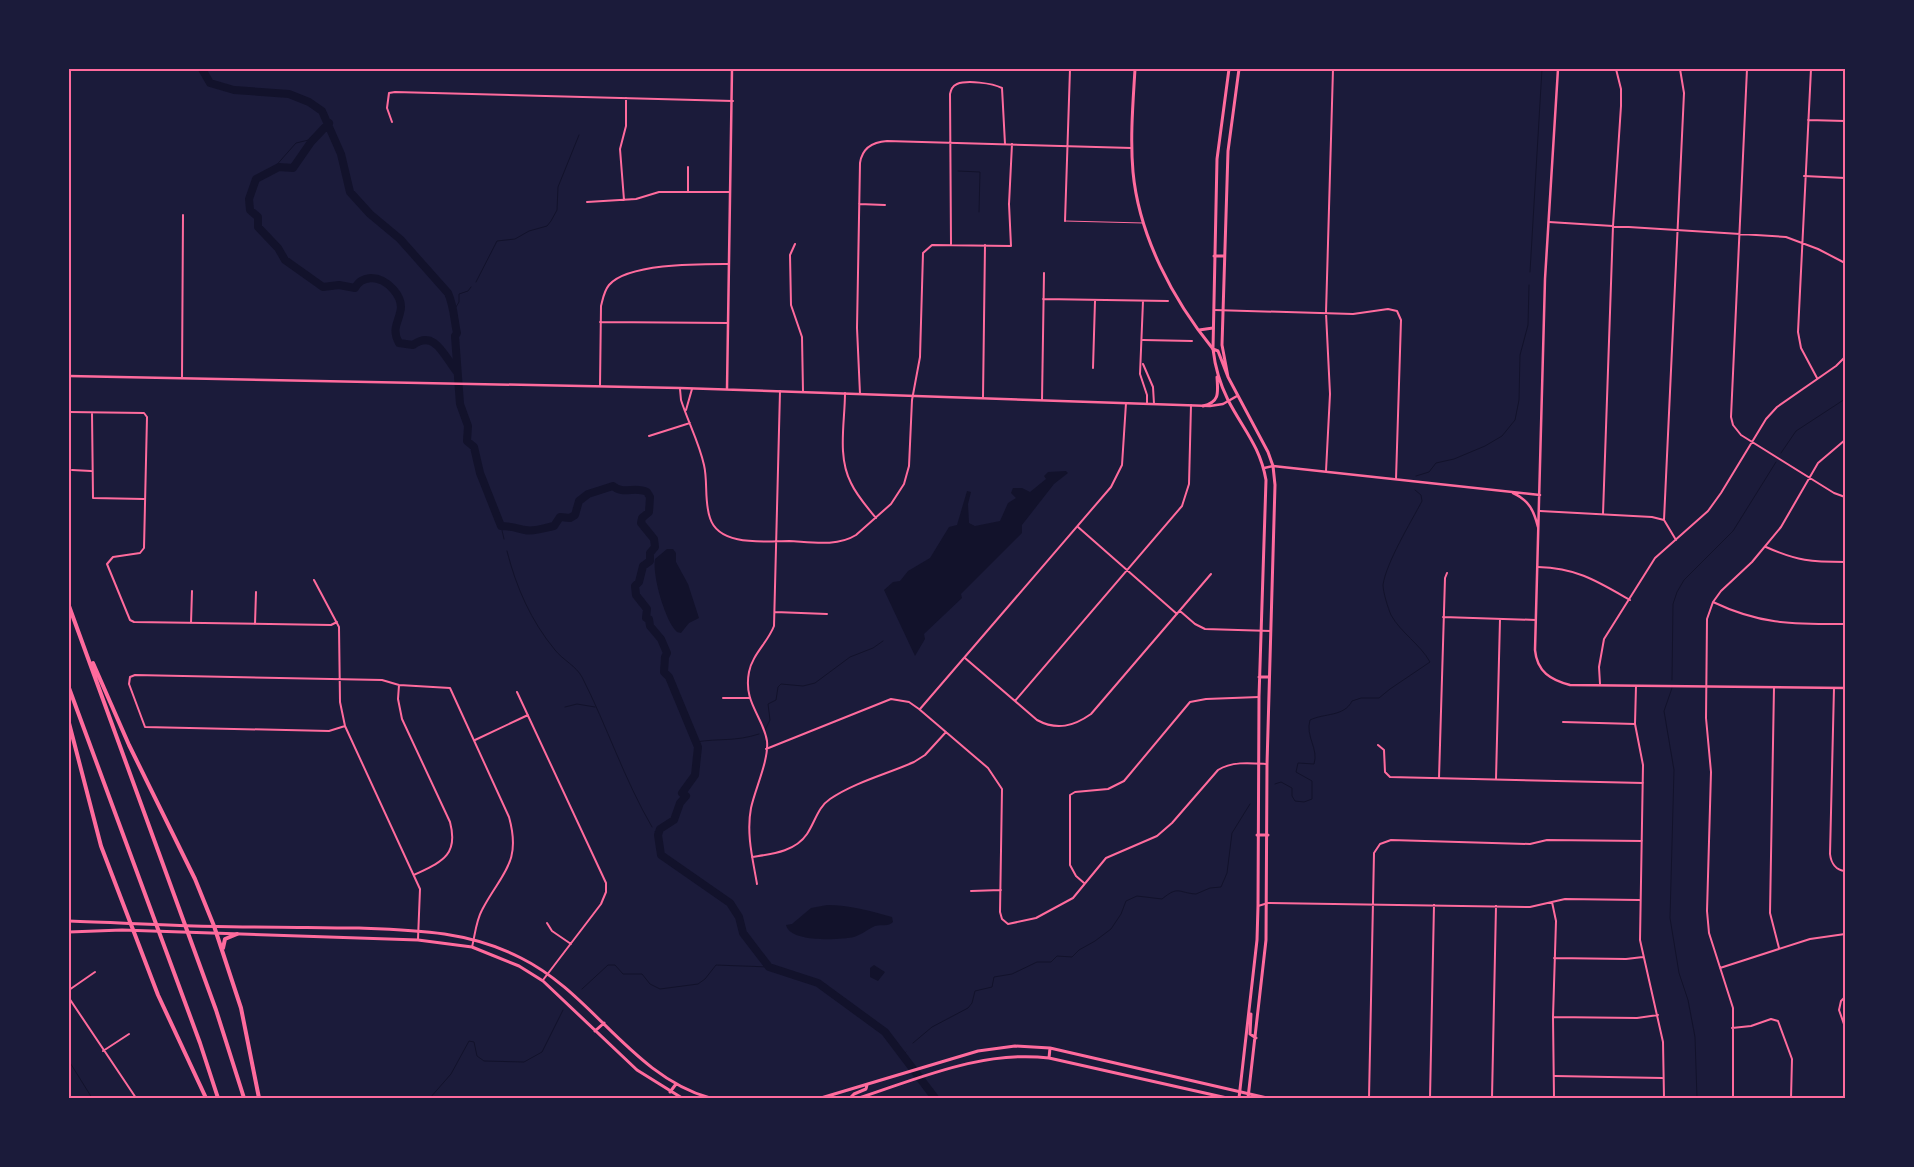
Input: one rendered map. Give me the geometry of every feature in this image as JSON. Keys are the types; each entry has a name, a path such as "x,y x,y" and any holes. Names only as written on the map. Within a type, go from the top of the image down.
{"highway":[{"path":"69,606 216,1010 244,1098"},
{"path":"80,635 125,738 194,879 214,926 241,1008 258,1098"},
{"path":"69,688 194,1025 218,1098"},
{"path":"69,723 98,838 171,1026 206,1098"},
{"path":"222,950 225,939 236,934"}],"main road":[{"path":"1135,69 1132,148 1136,192 1144,223 1156,254 1198,330 1213,349 1218,351 1224,372 1263,441 1273,466 1274,529 1267,764 1268,903 1256,1038 1248,1098"},
{"path":"1203,406 1212,404 1216,399 1217,372 1213,349 1213,310 1217,159 1229,69"},
{"path":"1228,377 1222,345 1222,310 1228,151 1239,69"},
{"path":"1214,256 1224,256"},
{"path":"1198,330 1213,328"},
{"path":"1217,372 1229,401 1256,446 1266,480 1259,676 1258,906 1250,1009 1240,1098"},
{"path":"1264,529 1274,529"},
{"path":"1263,560 1273,560"},
{"path":"1259,676 1269,677"},
{"path":"1258,835 1268,835"},
{"path":"69,921 200,926 418,930 474,939 516,955 548,974 604,1023 643,1061 676,1084 710,1098"},
{"path":"258,927 258,935"},
{"path":"294,927 294,936"},
{"path":"69,932 133,930 418,940 472,947 519,966 543,981 637,1070 682,1098"},
{"path":"1250,1009 1250,1034 1256,1038"},
{"path":"595,1031 604,1023"},
{"path":"821,1098 941,1061 994,1048 1015,1046 1050,1048 1267,1098"},
{"path":"1049,1058 1050,1048"},
{"path":"859,1098 945,1070 999,1058 1030,1056 1049,1058 1227,1098"},
{"path":"1138,1078 1140,1069"},
{"path":"670,1092 676,1084"},
{"path":"850,1098 854,1094 866,1089 867,1084"},
{"path":"828,1096 835,1098"}],"street":[{"path":"727,389 732,69"},
{"path":"1065,221 1070,69"},
{"path":"1326,472 1330,394 1326,313 1333,69"},
{"path":"1558,69 1545,279 1535,650 1538,664 1553,681 1570,685 1845,688"},
{"path":"1603,514 1613,226 1621,106 1621,89 1616,69"},
{"path":"1676,540 1664,520 1684,93 1680,69"},
{"path":"1747,69 1731,417 1737,430 1752,442 1834,493 1845,497"},
{"path":"1811,69 1804,176 1798,332 1801,348 1818,378"},
{"path":"951,245 950,94 952,87 957,84 993,83 1002,88 1004,94 1005,144"},
{"path":"392,122 386,100 389,93 395,92 733,100"},
{"path":"624,200 620,149 626,126 626,98"},
{"path":"1808,120 1845,121"},
{"path":"860,394 857,328 859,204 861,156 870,145 886,141 1132,148"},
{"path":"680,388 681,400 704,466 710,518 714,526 726,536 734,538 831,542 850,539 891,504 907,477 911,454 912,396 920,357 923,252 932,245 1011,246 1009,204 1012,144"},
{"path":"688,167 688,192"},
{"path":"1804,176 1845,178"},
{"path":"587,202 636,199 659,192 730,192"},
{"path":"859,204 885,205"},
{"path":"182,378 183,215"},
{"path":"1549,222 1786,237 1801,242 1845,264"},
{"path":"795,244 790,255 791,305 802,337 803,392"},
{"path":"983,398 985,246"},
{"path":"600,386 600,322 604,294 610,284 626,274 680,265 729,264"},
{"path":"1042,400 1044,272"},
{"path":"1043,299 1168,301"},
{"path":"1093,368 1094,300"},
{"path":"1143,301 1141,379 1146,391 1147,404"},
{"path":"1213,310 1358,314 1388,308 1399,314 1401,320 1396,479"},
{"path":"600,322 728,323"},
{"path":"1143,340 1192,341"},
{"path":"1600,686 1599,666 1604,639 1655,558 1708,511 1721,494 1766,419 1777,407 1845,357"},
{"path":"1142,363 1145,375 1152,387 1154,404"},
{"path":"69,376 692,388 1203,406 1217,406 1237,396"},
{"path":"686,410 689,392 692,388"},
{"path":"757,884 749,831 750,810 767,741 749,698 748,673 752,663 771,634 775,612 780,391"},
{"path":"845,393 843,450 846,467 850,482 876,518"},
{"path":"919,710 1078,526 1118,476 1123,457 1126,403"},
{"path":"1014,701 1175,516 1186,494 1191,405"},
{"path":"69,412 146,414 142,552 113,557 107,562 130,620 134,622 330,625 337,622"},
{"path":"92,413 91,471 93,498 145,499"},
{"path":"649,436 690,423"},
{"path":"1732,1098 1732,1008 1709,933 1707,911 1711,772 1706,718 1707,620 1713,602 1726,585 1766,547 1824,456 1845,440"},
{"path":"1264,468 1273,466 1540,495"},
{"path":"72,470 91,471"},
{"path":"1509,492 1528,502 1534,513 1539,530"},
{"path":"1540,511 1652,517 1664,520"},
{"path":"1078,526 1177,614"},
{"path":"1766,547 1791,558 1808,561 1845,562"},
{"path":"1538,567 1563,568 1589,576 1630,600"},
{"path":"1439,778 1443,617 1447,573"},
{"path":"965,658 1037,720 1051,726 1080,722 1091,714 1211,574"},
{"path":"314,580 337,622 340,633 340,702 345,726 420,889 418,940"},
{"path":"191,623 192,591"},
{"path":"255,624 256,592"},
{"path":"1713,602 1739,614 1769,622 1845,624"},
{"path":"1180,611 1205,629 1271,631"},
{"path":"775,612 827,614"},
{"path":"1443,617 1536,620"},
{"path":"1496,780 1500,619"},
{"path":"345,726 329,732 145,727 129,684 130,677 135,675 382,680 399,685 450,688 509,817 513,850 507,872 482,910 472,947"},
{"path":"399,685 398,698 402,719 450,822 454,836 449,853 440,862 414,875"},
{"path":"1636,686 1635,724 1643,765 1640,940 1663,1042 1662,1078 1664,1098"},
{"path":"1774,687 1770,913 1779,948"},
{"path":"1834,688 1830,854 1833,865 1845,871"},
{"path":"517,692 606,883 601,904 543,981"},
{"path":"1085,883 1076,876 1070,865 1070,795 1075,792 1113,788 1124,781 1190,702 1206,699 1259,697"},
{"path":"723,698 749,698"},
{"path":"766,749 891,700 910,702 988,768 1002,789 1002,919 1008,924 1036,918 1054,910 1073,898 1106,858 1157,836 1172,823 1218,770 1231,764 1267,764"},
{"path":"475,740 528,715"},
{"path":"1564,722 1635,724"},
{"path":"752,857 781,852 791,847 807,835 825,803 841,793 914,762 925,755 946,732"},
{"path":"1378,745 1384,750 1386,774 1390,777 1643,782"},
{"path":"1369,1098 1374,853 1380,844 1391,840 1530,844 1547,840 1642,842"},
{"path":"971,891 1001,890"},
{"path":"1258,906 1268,903 1530,907 1565,899 1640,900"},
{"path":"1552,902 1556,921 1553,1017 1554,1098"},
{"path":"1430,1098 1434,905"},
{"path":"1492,1098 1496,906"},
{"path":"547,923 552,931 571,944"},
{"path":"1720,968 1810,939 1845,934"},
{"path":"1554,958 1626,959 1643,957"},
{"path":"69,990 95,972"},
{"path":"1845,997 1840,1000 1840,1010 1845,1027"},
{"path":"69,998 136,1098"},
{"path":"1553,1017 1637,1018 1658,1015"},
{"path":"1732,1028 1751,1026 1771,1019 1778,1021 1792,1060 1791,1098"},
{"path":"103,1051 129,1034"},
{"path":"1555,1076 1662,1078"}],"lane":[{"path":"1065,221 1144,223"}],"shaded area":[{"path":"1066,471 1068,473 1054,484 1022,525 1022,533 961,594 962,598 924,634 925,639 915,656 884,590 893,582 900,581 908,571 930,558 949,527 957,525 967,491 971,492 968,504 969,523 975,526 1000,521 1008,503 1016,498 1011,493 1013,488 1022,488 1030,492 1046,479 1044,476 1048,472"},
{"path":"667,549 673,549 676,553 676,562 688,584 699,618 689,623 681,633 677,632 668,618 655,576 655,559"},
{"path":"827,905 852,907 892,917 893,922 887,925 875,926 854,937 838,939 816,939 796,935 789,931 786,925 792,924 811,908"},
{"path":"874,965 885,972 878,981 870,977 870,968"}],"waterway":[{"path":"202,69 210,83 234,90 289,94 309,102 322,111 341,154 350,192 370,214 400,239 448,293 453,308 457,333 455,336 460,404 468,426 467,441 474,447 480,473 501,526 525,530 540,530 554,526 560,517 570,518 575,515 579,501 588,494 613,486 621,490 643,490 647,492 650,497 649,512 642,518 641,523 654,539 655,547 650,553 650,561 643,566 639,582 635,586 636,595 647,609 646,618 649,619 650,626 661,639 667,653 664,672 669,677 698,747 695,775 682,793 686,796 680,803 674,820 660,829 658,835 661,855 730,903 739,917 743,933 769,967 818,983 885,1032 935,1098"},
{"path":"1530,272 1542,69"},
{"path":"329,123 311,142 293,168 279,167 256,179 249,199 250,210 258,217 258,227 278,248 285,260 323,287 339,285 355,288 362,281 371,278 383,281 389,285 400,301 401,307 395,331 399,343 413,345 427,340 433,342 443,352 457,372"},
{"path":"476,282 497,241 515,239 529,231 547,226 551,221 557,210 558,187 579,135"},
{"path":"273,169 296,143 313,139"},
{"path":"958,171 980,172 979,212"},
{"path":"1416,476 1429,472 1436,463 1454,459 1485,446 1502,436 1515,420 1519,400 1520,355 1528,325 1529,285"},
{"path":"453,312 459,302 459,294 468,291 471,287"},
{"path":"1781,453 1796,431 1845,399"},
{"path":"1672,680 1673,604 1677,592 1684,580 1733,531 1776,462"},
{"path":"1275,784 1281,782 1292,788 1292,796 1295,801 1304,802 1312,799 1312,781 1296,772 1298,763 1314,764 1315,753 1309,732 1310,720 1344,710 1352,701 1361,698 1379,698 1430,662 1391,615 1383,588 1385,576 1394,554 1422,501 1421,495 1415,490"},
{"path":"501,526 504,539"},
{"path":"507,551 525,603 546,639 582,677 633,790 652,827"},
{"path":"765,730 770,720 768,704 776,700 778,687 781,684 803,686 815,683 850,657 873,648 883,641"},
{"path":"1672,688 1664,711 1674,770 1670,918 1679,973 1688,1000 1695,1037 1697,1098"},
{"path":"565,707 577,704 595,707"},
{"path":"696,742 742,738 759,734"},
{"path":"913,1043 932,1027 968,1008 972,1003 975,991 992,987 994,977 1012,974 1037,962 1051,962 1057,956 1072,957 1079,950 1111,929 1121,914 1126,901 1137,896 1162,899 1175,891 1196,894 1210,888 1221,887 1227,873 1232,833 1250,804"},
{"path":"655,832 658,835"},
{"path":"582,989 608,965 615,965 623,974 642,974 650,984 660,989 698,984 705,979 716,965 769,967"},
{"path":"430,1098 451,1074 469,1041 474,1042 477,1056 484,1061 524,1062 542,1052 563,1010"},
{"path":"902,1056 906,1052"},
{"path":"69,1061 92,1098"}]}
